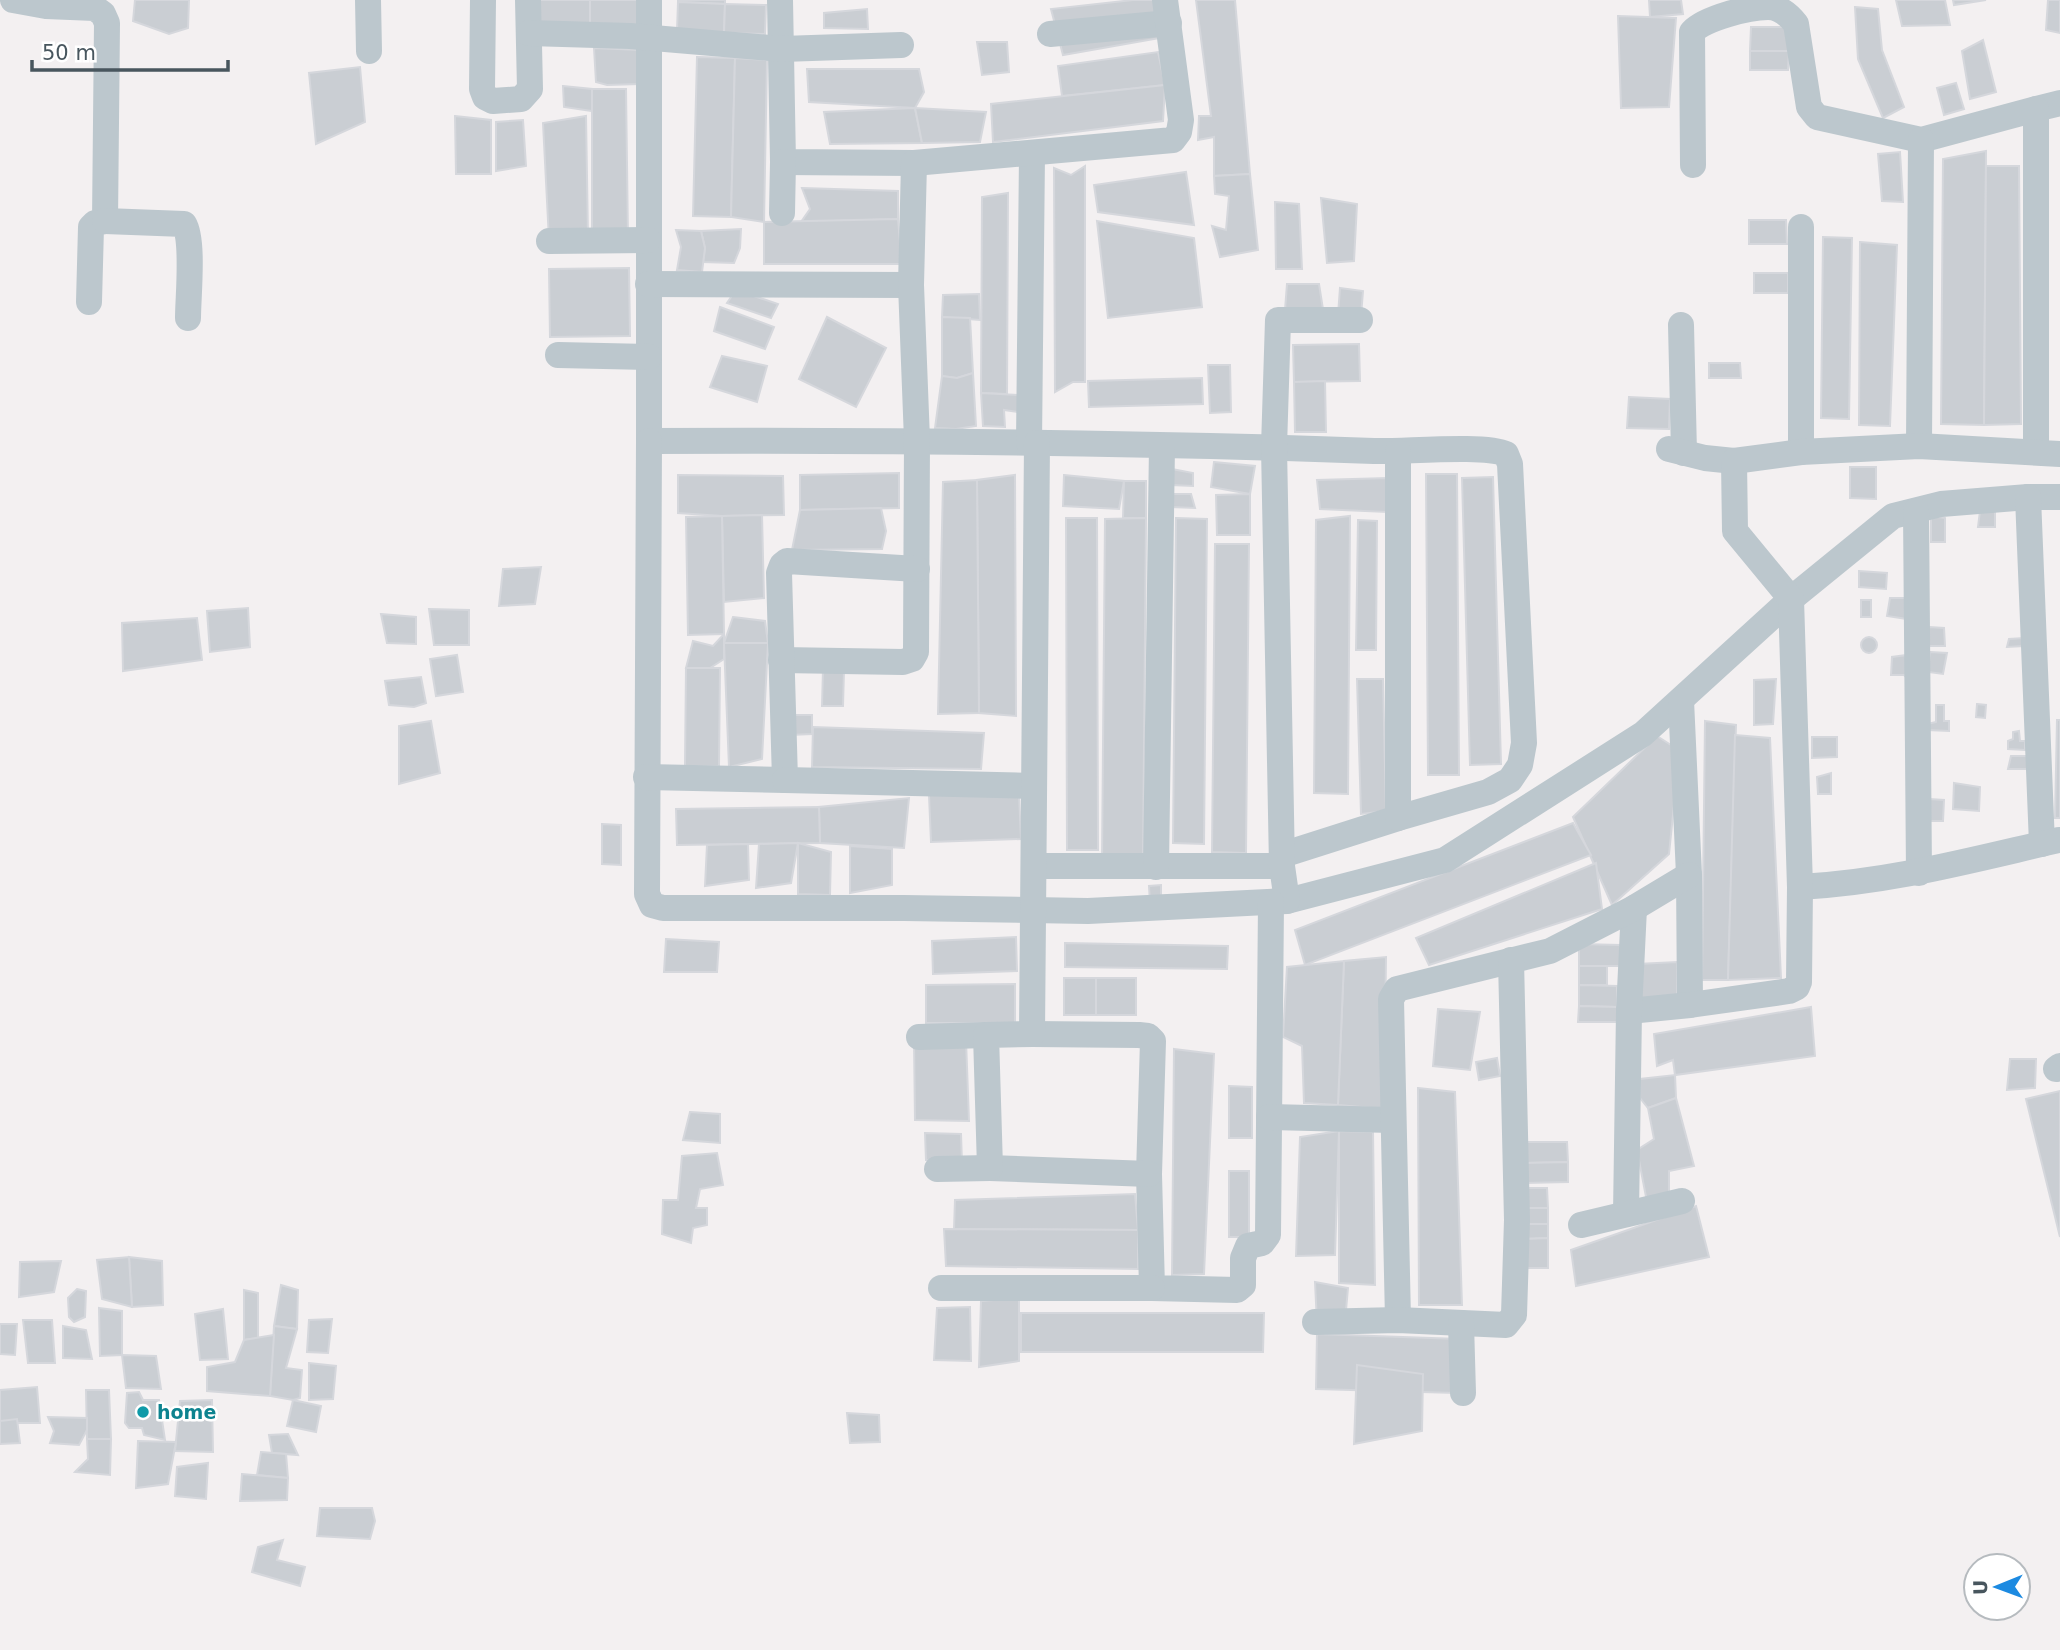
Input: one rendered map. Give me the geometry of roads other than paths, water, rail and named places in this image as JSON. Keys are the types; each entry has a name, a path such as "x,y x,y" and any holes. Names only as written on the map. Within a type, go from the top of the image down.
{"street":[{"path":"13,0 46,6 94,8 103,14 107,23 105,221"},
{"path":"368,0 369,51"},
{"path":"483,0 482,89 488,99 521,99 530,89 527,0"},
{"path":"649,0 647,894 652,905 657,908 1149,909 1279,902 1446,860 1643,734 1791,599 1892,516 1941,504 2028,496 2060,497"},
{"path":"780,0 782,213"},
{"path":"1681,325 1677,451 1734,461 1801,452 1919,446 2048,453 2048,106 1921,140 1818,117 1810,107 1796,24 1789,14 1770,7 1741,5 1699,25 1692,32 1693,165"},
{"path":"783,162 914,163 1032,155 1173,140 1179,132 1181,120 1167,11 1051,34"},
{"path":"529,33 647,37 782,49 901,45"},
{"path":"1919,446 1921,140"},
{"path":"1032,155 1032,1034"},
{"path":"781,660 903,662 912,659 916,652 917,440 911,285 914,163"},
{"path":"89,302 91,227 95,223 105,221 184,224 188,231 189,248 188,318"},
{"path":"1801,227 1801,452"},
{"path":"550,241 648,240"},
{"path":"648,284 911,285"},
{"path":"941,1288 1237,1290 1243,1285 1243,1258 1248,1246 1262,1243 1268,1235 1269,1117 1282,861 1274,447 1278,320 1360,320"},
{"path":"558,355 649,357"},
{"path":"649,441 917,440 1398,452 1490,449 1506,454 1510,464 1524,743 1520,765 1510,780 1488,792 1398,818 1282,861 1156,867 1034,866"},
{"path":"1156,867 1162,446"},
{"path":"1398,452 1398,818"},
{"path":"1629,1011 1789,991 1797,987 1799,982 1800,887 1791,599 1735,531 1734,461"},
{"path":"1800,887 1838,885 1919,873 2051,842 2028,496"},
{"path":"1916,511 1919,873"},
{"path":"785,780 779,573 782,565 787,561 917,569"},
{"path":"1681,700 1689,875 1690,1005"},
{"path":"646,777 1034,786"},
{"path":"1398,1320 1391,999 1397,989 1550,951 1634,908 1689,875"},
{"path":"1626,1214 1629,1011 1634,908"},
{"path":"1315,1322 1398,1320 1506,1325 1514,1315 1517,1220 1511,960"},
{"path":"986,1035 990,1168"},
{"path":"919,1037 1139,1035 1148,1036 1153,1041 1149,1174 1152,1288"},
{"path":"1269,1117 1392,1120"},
{"path":"937,1169 990,1168 1149,1174"},
{"path":"1581,1225 1682,1201"},
{"path":"1461,1323 1463,1393"}],"place":[{"name":"home","path":"143,1412"}]}
